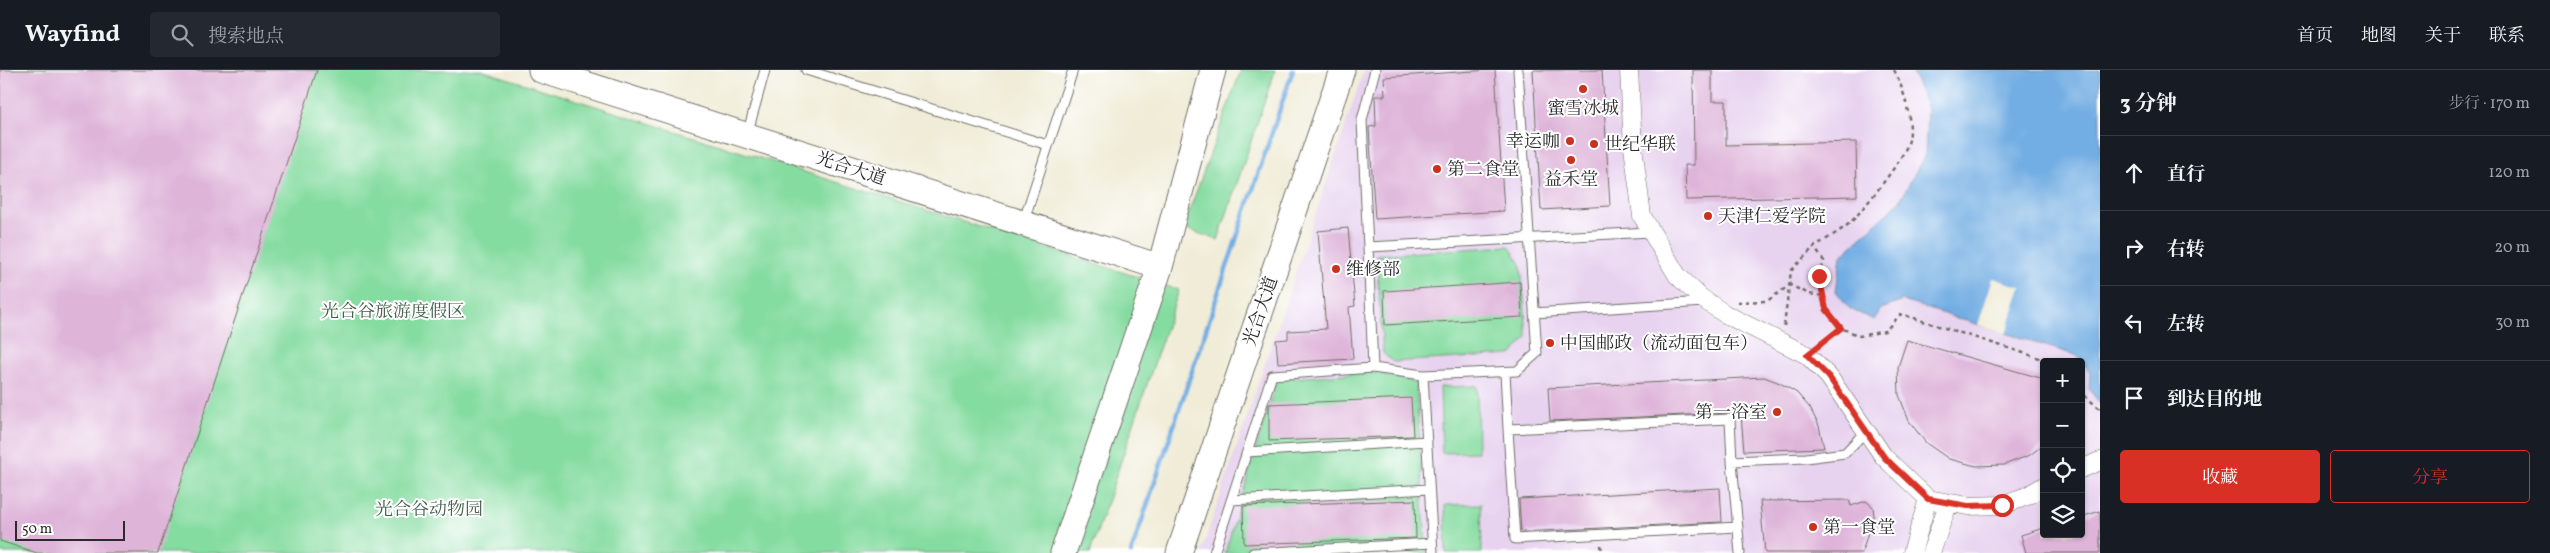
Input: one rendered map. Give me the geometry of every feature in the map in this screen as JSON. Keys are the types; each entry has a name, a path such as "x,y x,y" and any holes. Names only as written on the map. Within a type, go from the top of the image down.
{"street":[{"name":"光合大道","path":"542,70 1160,267"},
{"path":"1063,553 1160,267 1213,70"},
{"name":"光合大道","path":"1178,553 1342,70"},
{"path":"1629,70 1637,186 1642,216 1677,275 1725,314 1807,355 1829,377 1884,457 1928,499 1968,506 2002,505 2027,496 2040,488"},
{"path":"2085,468 2100,462"},
{"path":"1912,553 1928,499"},
{"path":"1931,553 1948,504"}],"lane":[{"path":"747,135 764,70"},
{"path":"806,70 1048,145"},
{"path":"1023,223 1073,70"},
{"path":"1373,368 1362,120 1375,70"},
{"path":"1214,553 1272,375 1373,368 1423,375 1505,372 1516,371 1537,353 1518,70"},
{"path":"1368,247 1650,232"},
{"path":"1534,313 1708,302"},
{"path":"1505,372 1514,539 1738,527"},
{"path":"1423,375 1433,553"},
{"path":"1508,429 1730,420 1740,553"},
{"path":"1732,461 1806,458 1846,453 1866,431"},
{"path":"1247,452 1426,441"},
{"path":"1231,500 1429,489"},
{"path":"1252,553 1432,542"}],"path":[{"path":"1781,342 1791,271 1814,247 1851,222 1890,174 1909,140 1907,113 1900,82 1894,70"},
{"path":"1814,247 1824,261 1819,276 1826,309 1841,328 1860,336 1885,331 1901,314 2040,358"},
{"path":"1708,302 1767,301 1790,285"},
{"path":"1790,285 1809,294 1824,296"},
{"path":"1807,355 1841,328"},
{"path":"2085,396 2100,409"}],"shaded area":[{"name":"天津仁爱学院","path":"1364,70 2100,70 2100,553 1201,553"}],"green space":[{"name":"光合谷旅游度假区","path":"0,70 481,70 1179,290 1090,553 0,553"},
{"path":"1241,70 1275,70 1218,240 1183,228"},
{"path":"1509,246 1521,264 1527,337 1511,355 1393,362 1383,353 1376,255"},
{"path":"1374,372 1416,383 1426,553 1225,553 1277,379"},
{"path":"1477,386 1478,452 1442,453 1440,387"},
{"path":"1481,504 1482,553 1446,553 1445,505"}],"water":[{"path":"1912,70 2100,70 2100,404 2089,389 2090,372 2085,365 2085,358 2080,358 1903,301 1881,309 1874,320 1850,309 1836,291 1841,256 1899,202 1925,155 1927,110"}],"pier":[{"path":"1993,278 2021,287 2006,334 1978,325"}],"building":[{"path":"0,70 317,70 158,553 37,553 0,541"},
{"name":"第二食堂","path":"1495,70 1504,211 1375,219 1369,127 1376,126 1375,96 1385,96 1384,77"},
{"path":"1533,70 1602,70 1610,206 1541,210"},
{"path":"1693,70 1712,70 1712,101 1726,101 1726,145 1856,142 1857,196 1686,200 1685,165 1694,165"},
{"path":"1348,228 1355,306 1349,307 1353,359 1278,363 1276,340 1288,339 1288,331 1326,329 1318,231"},
{"path":"1520,282 1522,317 1385,325 1384,291"},
{"path":"1907,340 2040,378 2040,447 2030,455 2004,465 1976,466 1949,459 1926,443 1909,421 1899,395 1898,367"},
{"path":"1764,377 1780,383 1797,393 1810,408 1819,426 1824,448 1744,451 1741,415 1730,413 1550,421 1548,388"},
{"path":"1411,398 1413,436 1269,441 1269,404"},
{"path":"1720,488 1722,522 1521,532 1519,499"},
{"path":"1415,500 1416,538 1244,544 1243,506"},
{"name":"第一食堂","path":"1849,500 1851,506 1866,501 1873,507 1874,516 1863,526 1869,529 1862,553 1765,553 1760,501"},
{"path":"2100,511 2100,553 2026,553 2021,535 2040,529 2040,538 2085,538 2085,516"}],"waterway":[{"path":"1131,553 1293,70"}],"place":[{"name":"蜜雪冰城","path":"1583,89"},
{"name":"幸运咖","path":"1570,141"},
{"name":"世纪华联","path":"1594,144"},
{"name":"益禾堂","path":"1571,160"},
{"name":"第二食堂","path":"1437,169"},
{"name":"天津仁爱学院","path":"1708,216"},
{"name":"维修部","path":"1336,269"},
{"name":"中国邮政（流动面包车）","path":"1550,343"},
{"name":"第一浴室","path":"1777,412"},
{"name":"第一食堂","path":"1813,527"}],"route":[{"path":"1819,276 1826,309 1841,328 1807,355 1829,377 1884,457 1928,499 1968,506 2002,505"}],"park label":[{"name":"光合谷动物园","path":"429,509"}]}
